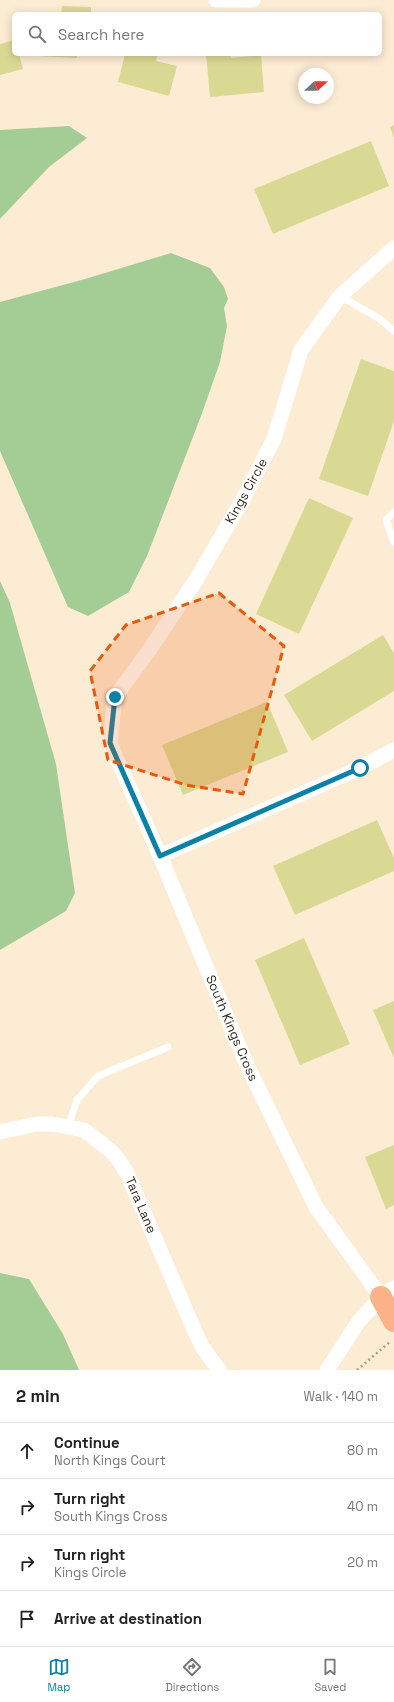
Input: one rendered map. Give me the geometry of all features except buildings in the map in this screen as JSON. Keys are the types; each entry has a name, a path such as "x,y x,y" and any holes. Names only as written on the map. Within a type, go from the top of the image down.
{"main road":[{"path":"390,1298 394,1322"}],"street":[{"path":"216,0 253,0"},
{"name":"Kings Circle","path":"110,743 115,697 150,649 196,580 243,498 274,439 301,350 340,296 394,248"},
{"name":"South Kings Cross","path":"110,743 160,856 246,1063 316,1207 390,1298"},
{"path":"160,856 360,768 394,750"},
{"name":"Tara Lane","path":"0,1132 36,1124 52,1124 84,1130 110,1150 124,1168 196,1334 203,1348 219,1370"},
{"path":"327,1370 359,1321 390,1298"}],"lane":[{"path":"340,296 380,319 394,331"},
{"path":"394,512 386,520 394,542"},
{"path":"68,1127 77,1100 98,1076 168,1047"}],"path":[{"path":"357,1370 394,1338"}],"highlighted area":[{"path":"219,593 284,646 243,794 186,785 108,760 90,671 126,625"}],"shaded area":[{"path":"69,126 87,138 49,167 0,219 0,130"},
{"path":"171,253 210,268 224,287 228,299 224,308 227,326 220,362 201,416 147,556 129,592 88,616 68,607 0,451 0,302 85,279"},
{"path":"0,581 10,603 56,764 75,893 66,911 0,950"},
{"path":"0,1273 29,1279 63,1334 79,1370 0,1370"}],"route":[{"path":"115,697 110,743 160,856 360,768"}]}
